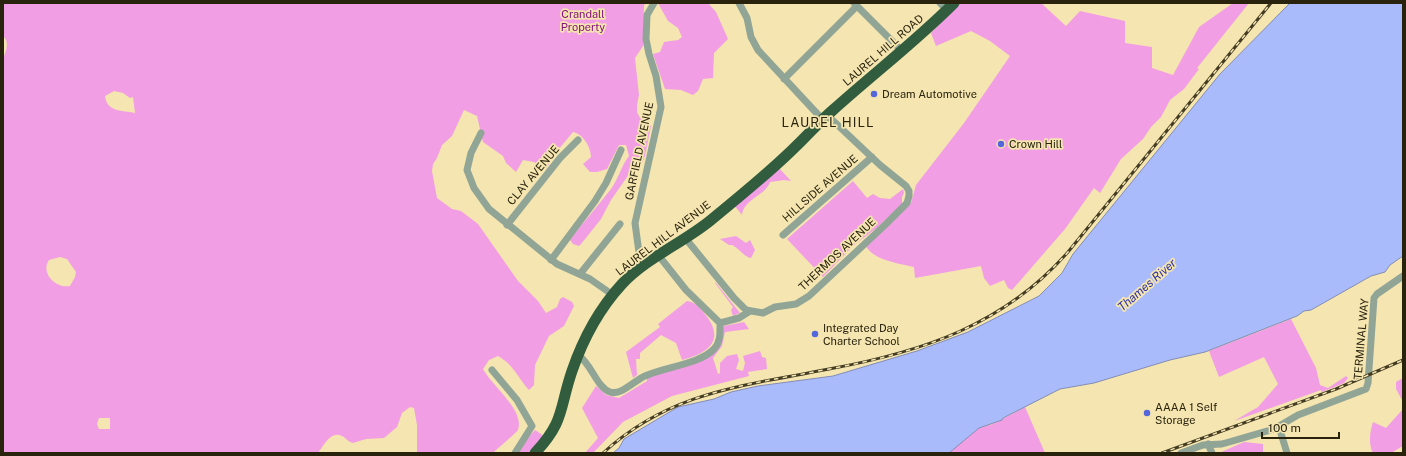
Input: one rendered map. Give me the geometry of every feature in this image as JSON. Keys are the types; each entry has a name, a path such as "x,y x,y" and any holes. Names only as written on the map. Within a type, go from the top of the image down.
{"highway":[{"name":"LAUREL HILL ROAD","path":"825,118 902,51 947,5"},
{"name":"LAUREL HILL AVENUE","path":"535,453 557,425 578,355 594,322 613,295 626,280 707,223 768,172 825,118"}],"street":[{"name":"GARFIELD AVENUE","path":"643,267 640,260 635,223 661,107 656,76 647,45 647,15 654,3"},
{"name":"THERMOS AVENUE","path":"739,3 747,18 751,37 756,46 784,79 825,118 908,188 909,196 907,203 886,224 802,301 793,305 775,307 763,313 750,311"},
{"path":"784,79 856,5 902,51"},
{"path":"481,133 470,153 468,172 474,188 487,206 507,225 558,265 590,279 613,295"},
{"name":"CLAY AVENUE","path":"507,225 560,158 578,140"},
{"path":"551,260 599,194 621,150"},
{"name":"HILLSIDE AVENUE","path":"783,235 872,157"},
{"path":"580,274 620,224"},
{"path":"686,239 741,306 750,311 739,318 720,323"},
{"path":"578,355 585,361 607,391 616,393 648,375 692,360 712,351 719,342 720,323 686,290 659,256"},
{"name":"TERMINAL WAY","path":"1181,453 1208,444 1222,444 1279,427 1298,415 1366,389 1368,383 1374,298 1377,294 1403,276"},
{"path":"492,370 517,400 530,419 532,426 515,453"},
{"path":"1279,427 1288,453"},
{"path":"1208,444 1212,453"}],"green space":[{"name":"Crandall Property","path":"3,3 647,3 644,5 643,46 635,58 639,95 637,112 640,118 651,126 645,156 642,163 632,164 627,177 611,200 601,219 579,246 573,244 570,240 614,185 629,156 626,145 619,145 607,169 597,172 590,172 583,164 591,157 588,145 580,135 573,132 553,156 547,168 544,170 534,162 523,160 516,172 506,163 503,156 483,142 477,116 464,110 452,136 442,145 433,164 432,171 437,198 452,209 461,211 478,224 518,281 538,301 546,313 557,307 560,299 563,297 572,302 574,306 564,326 549,336 535,365 534,385 529,390 508,363 498,356 489,360 483,369 512,406 517,414 519,422 518,430 493,453 417,453 417,425 414,408 410,407 402,413 397,427 384,438 366,439 353,443 342,436 334,435 325,443 318,453 3,453 3,59 7,44 3,36","holes":["114,91 123,93 130,98 133,97 135,113 116,110 109,105 105,96","60,257 67,259 76,272 70,286 60,285 51,279 47,270 49,260","99,418 110,418 110,429 99,429 97,424"]},
{"path":"658,3 708,3 716,12 728,39 714,53 713,78 703,79 698,91 693,95 681,90 665,89 653,54 660,52 664,42 678,40 682,37 678,28 668,21"},
{"path":"960,3 1041,3 1066,26 1080,11 1125,21 1125,43 1152,47 1152,68 1173,75 1199,27 1233,3 1249,3 1197,68 1199,69 1184,89 1170,100 1161,117 1151,127 1143,139 1121,159 1100,193 1094,188 1065,229 1012,290 1008,288 1004,280 990,286 984,278 981,266 915,278 914,267 880,258 874,255 865,245 911,203 916,185 964,123 1010,56 990,41 971,31 936,46 931,33"},
{"path":"778,167 791,181 784,180 770,182 764,191 750,201 742,215 734,205"},
{"path":"853,181 867,198 873,194 880,198 890,199 903,189 904,193 902,197 902,204 878,227 853,246 823,277 787,239"},
{"path":"736,236 746,243 750,240 755,250 751,258 720,239"},
{"path":"715,283 740,313 733,316 731,310 733,307"},
{"path":"687,301 692,302 699,307 711,322 714,330 712,344 700,353 682,360 676,343 661,335 640,353 640,359 636,359 637,375 633,378 626,352 660,327 658,324"},
{"path":"1291,319 1316,368 1320,385 1328,388 1346,376 1348,378 1344,383 1322,392 1321,390 1234,421 1258,407 1278,384 1264,357 1219,377 1209,351"},
{"path":"744,322 749,329 725,332 722,346 713,358 718,374 720,373 720,363 727,356 737,354 739,360 736,369 743,371 745,363 743,356 760,351 762,357 766,358 767,369 748,372 749,376 672,396 623,422 593,453 585,453 598,438 582,408 596,386 606,395 619,398 647,381 647,378 709,355 724,326"},
{"path":"1403,378 1403,402 1396,389 1396,382"},
{"path":"1025,407 1045,453 949,453 979,428 993,424"},
{"path":"1403,409 1403,446 1391,453 1373,453 1370,446 1370,438 1373,422 1386,428"},
{"path":"535,430 544,436 528,453 519,453 525,441"},
{"path":"1244,442 1263,444 1263,453 1219,453"}],"water":[{"name":"Thames River","path":"1290,3 1403,3 1403,256 1390,265 1385,272 1371,276 1311,310 1304,311 1297,316 1205,352 1170,360 1094,383 1060,389 1003,418 1002,420 979,428 949,453 613,453 619,448 624,439 678,407 714,399 731,392 758,386 833,376 917,351 968,332 1039,296 1062,273 1073,254 1220,74"}],"railway":[{"path":"603,453 629,432 655,416 682,404 709,394 863,362 897,354 929,344 959,332 989,317 1017,299 1043,277 1068,252 1271,3"},
{"path":"1162,453 1336,389 1403,360"}],"place":[{"name":"Dream Automotive","path":"874,94"},
{"name":"Crown Hill","path":"1001,144"},
{"name":"Integrated Day Charter School","path":"815,334"},
{"name":"AAAA 1 Self Storage","path":"1147,413"}],"district":[{"name":"LAUREL HILL","path":"828,122"}]}
